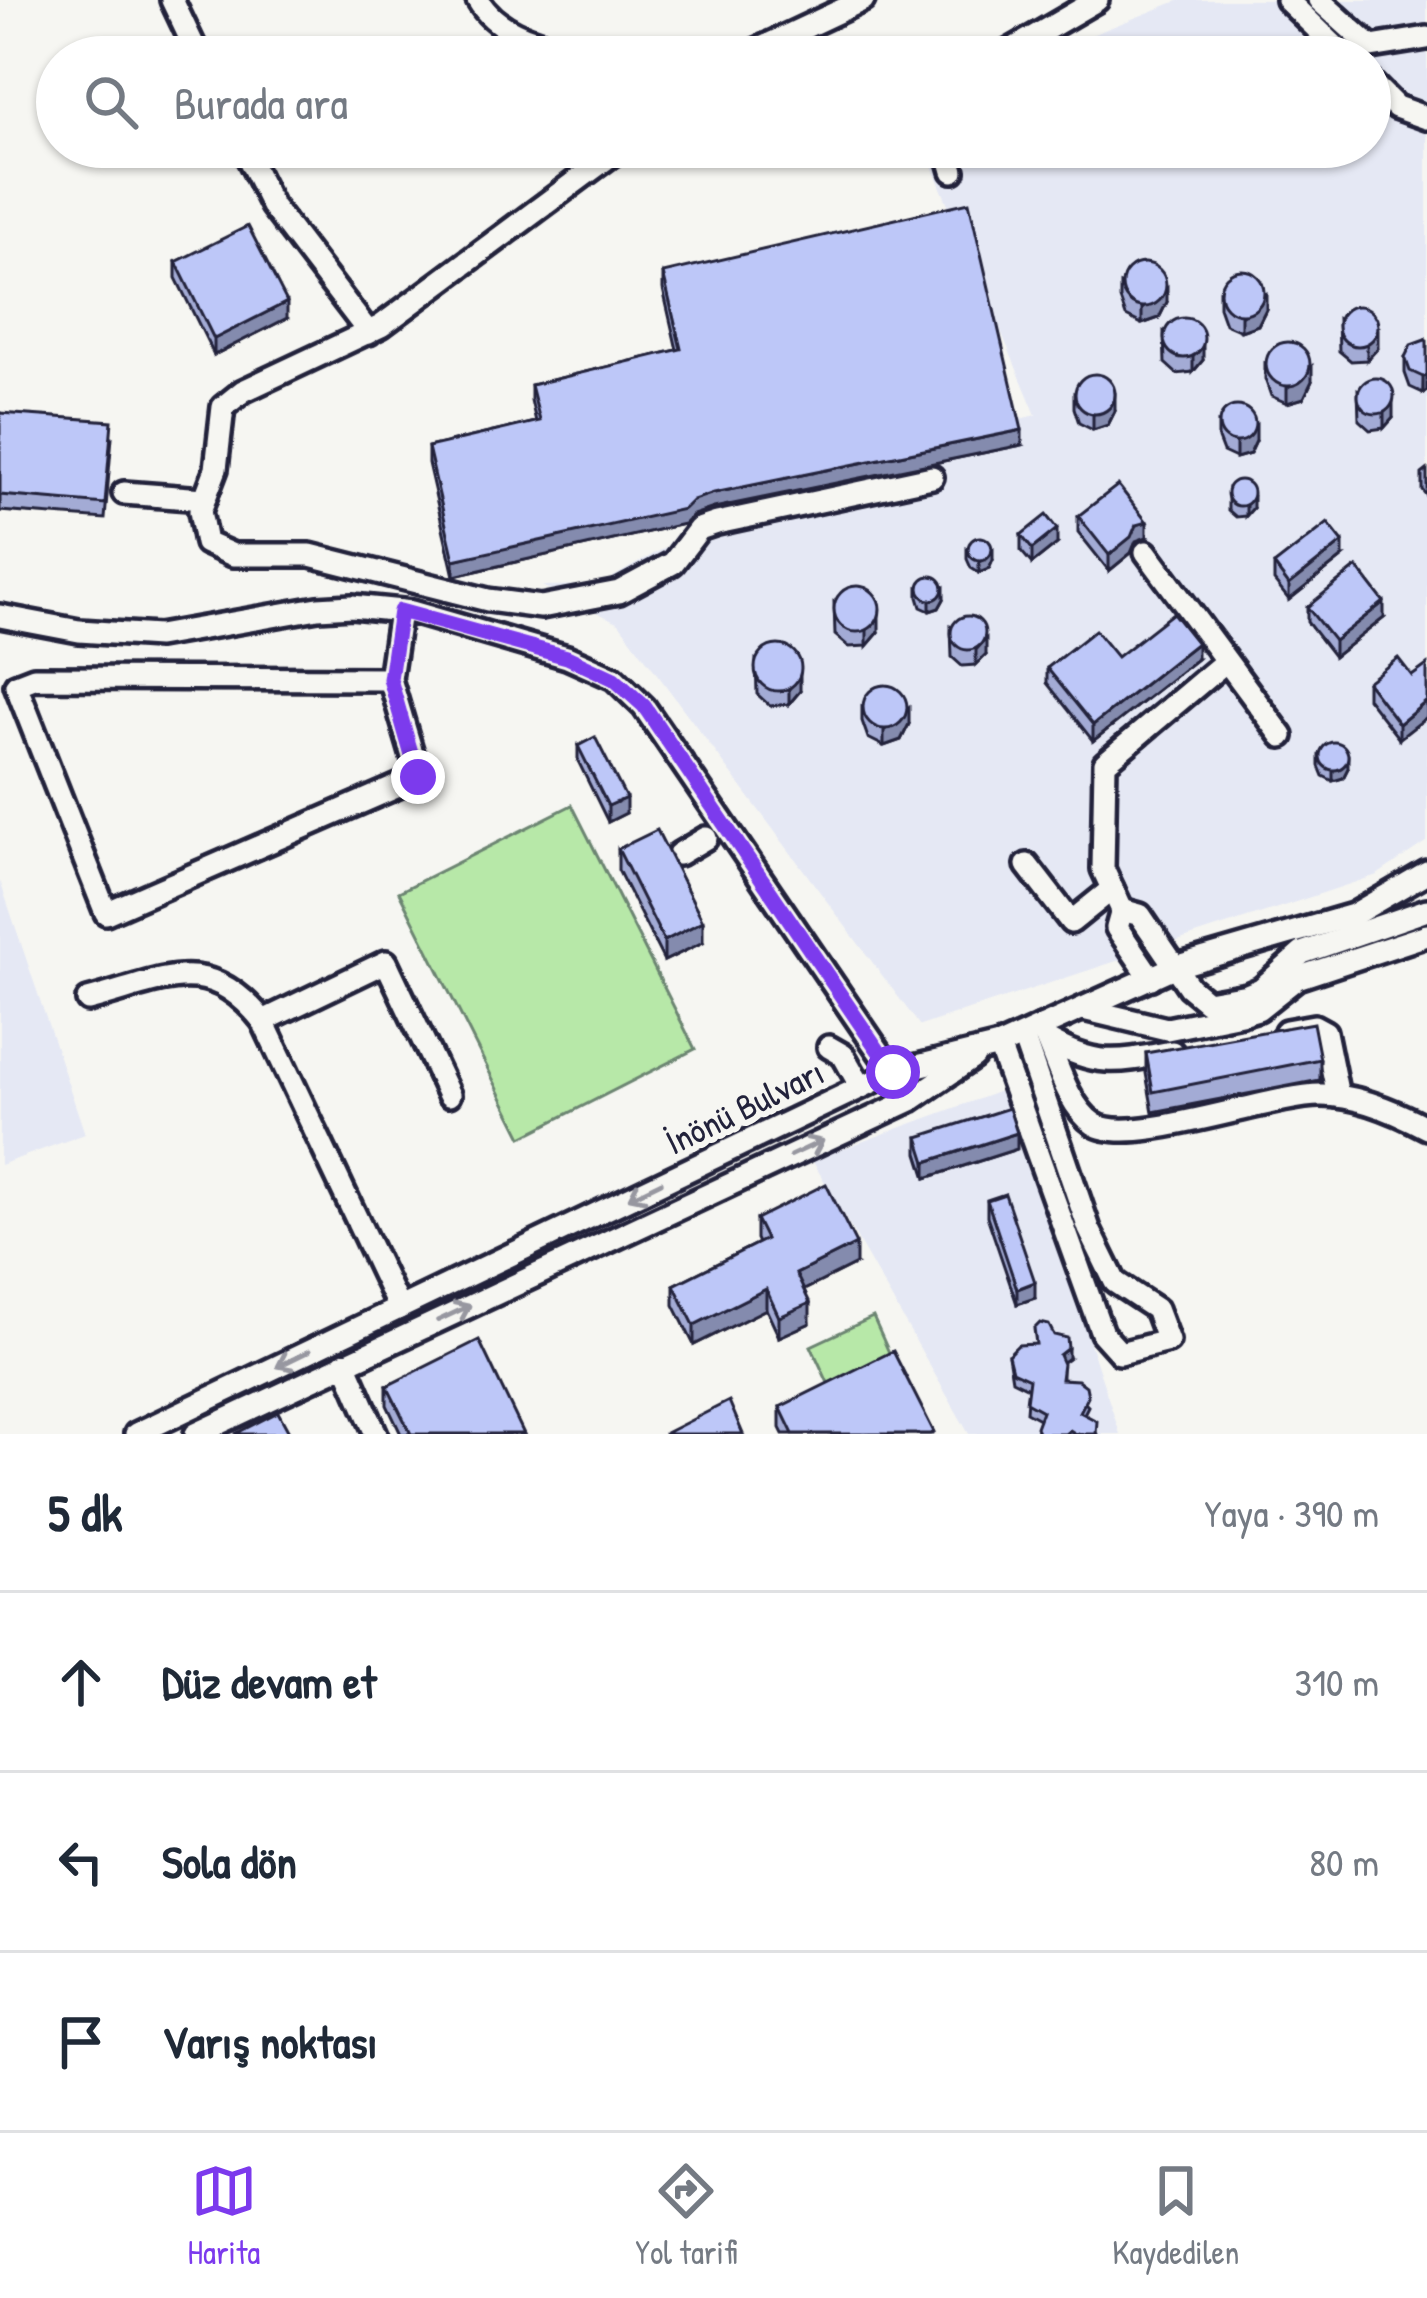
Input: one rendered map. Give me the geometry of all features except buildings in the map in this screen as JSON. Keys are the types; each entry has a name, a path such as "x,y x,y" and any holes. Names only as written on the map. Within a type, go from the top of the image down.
{"street":[{"path":"172,0 189,36"},
{"path":"478,0 505,29 526,36"},
{"path":"787,36 863,0"},
{"path":"1035,36 1097,0"},
{"path":"1287,0 1324,36"},
{"path":"1319,0 1359,36"},
{"path":"1391,44 1427,38"},
{"path":"1391,101 1427,118"},
{"path":"253,168 272,206 369,333"},
{"path":"593,168 369,333 243,391 223,407 216,470 203,499 201,529 206,543 233,555 310,556 488,600 541,607 620,592 673,563 699,529 932,476"},
{"path":"124,493 203,499"},
{"path":"1146,552 1282,736"},
{"path":"0,616 79,631 158,636 352,606 400,611 532,646 614,679 644,706 893,1072"},
{"path":"390,679 34,678 16,685 106,913 418,777 390,679 400,611"},
{"path":"1151,979 1118,928 1117,899 1103,869 1105,764 1225,662"},
{"path":"679,854 706,838"},
{"path":"1027,865 1071,922 1117,899"},
{"path":"1037,1034 1098,1246 1115,1282 1156,1309 1168,1340 1120,1352 1102,1333 992,1048 1037,1034 1174,967 1353,915 1427,872"},
{"path":"1117,899 1140,915 1174,967 1208,1002 1261,989 1302,953 1337,953"},
{"path":"1082,1009 1167,1029 1258,1009 1337,953 1376,940 1418,913 1421,937 1376,940"},
{"path":"263,1021 386,962 448,1095"},
{"path":"88,1000 184,976 210,977 241,997 263,1021 399,1308"},
{"path":"1270,1034 1323,1028 1338,1096"},
{"path":"1037,1034 1087,1060 1113,1063 1203,1047"},
{"path":"1037,1034 1080,1109 1103,1128 1136,1130 1309,1096 1354,1097 1427,1128"},
{"path":"861,1087 836,1051 870,1038"},
{"name":"İnönü Bulvarı","path":"136,1434 893,1072 992,1048"},
{"name":"İnönü Bulvarı","path":"196,1434 911,1100 992,1048"},
{"path":"345,1364 376,1434"}],"shaded area":[{"path":"1180,0 1427,0 1427,841 1377,875 920,1026 619,623 542,586 599,585 666,547 706,496 1036,415 933,168 1391,168 1391,36 1089,36"},
{"path":"0,881 85,1134 0,1165"},
{"path":"1006,1089 1120,1434 969,1434 812,1160"}],"green space":[{"path":"572,805 695,1049 522,1137 399,892"},
{"path":"873,1317 891,1357 829,1385 811,1346"}],"route":[{"path":"418,777 390,679 400,611 514,640 614,679 644,706 893,1072"}]}
